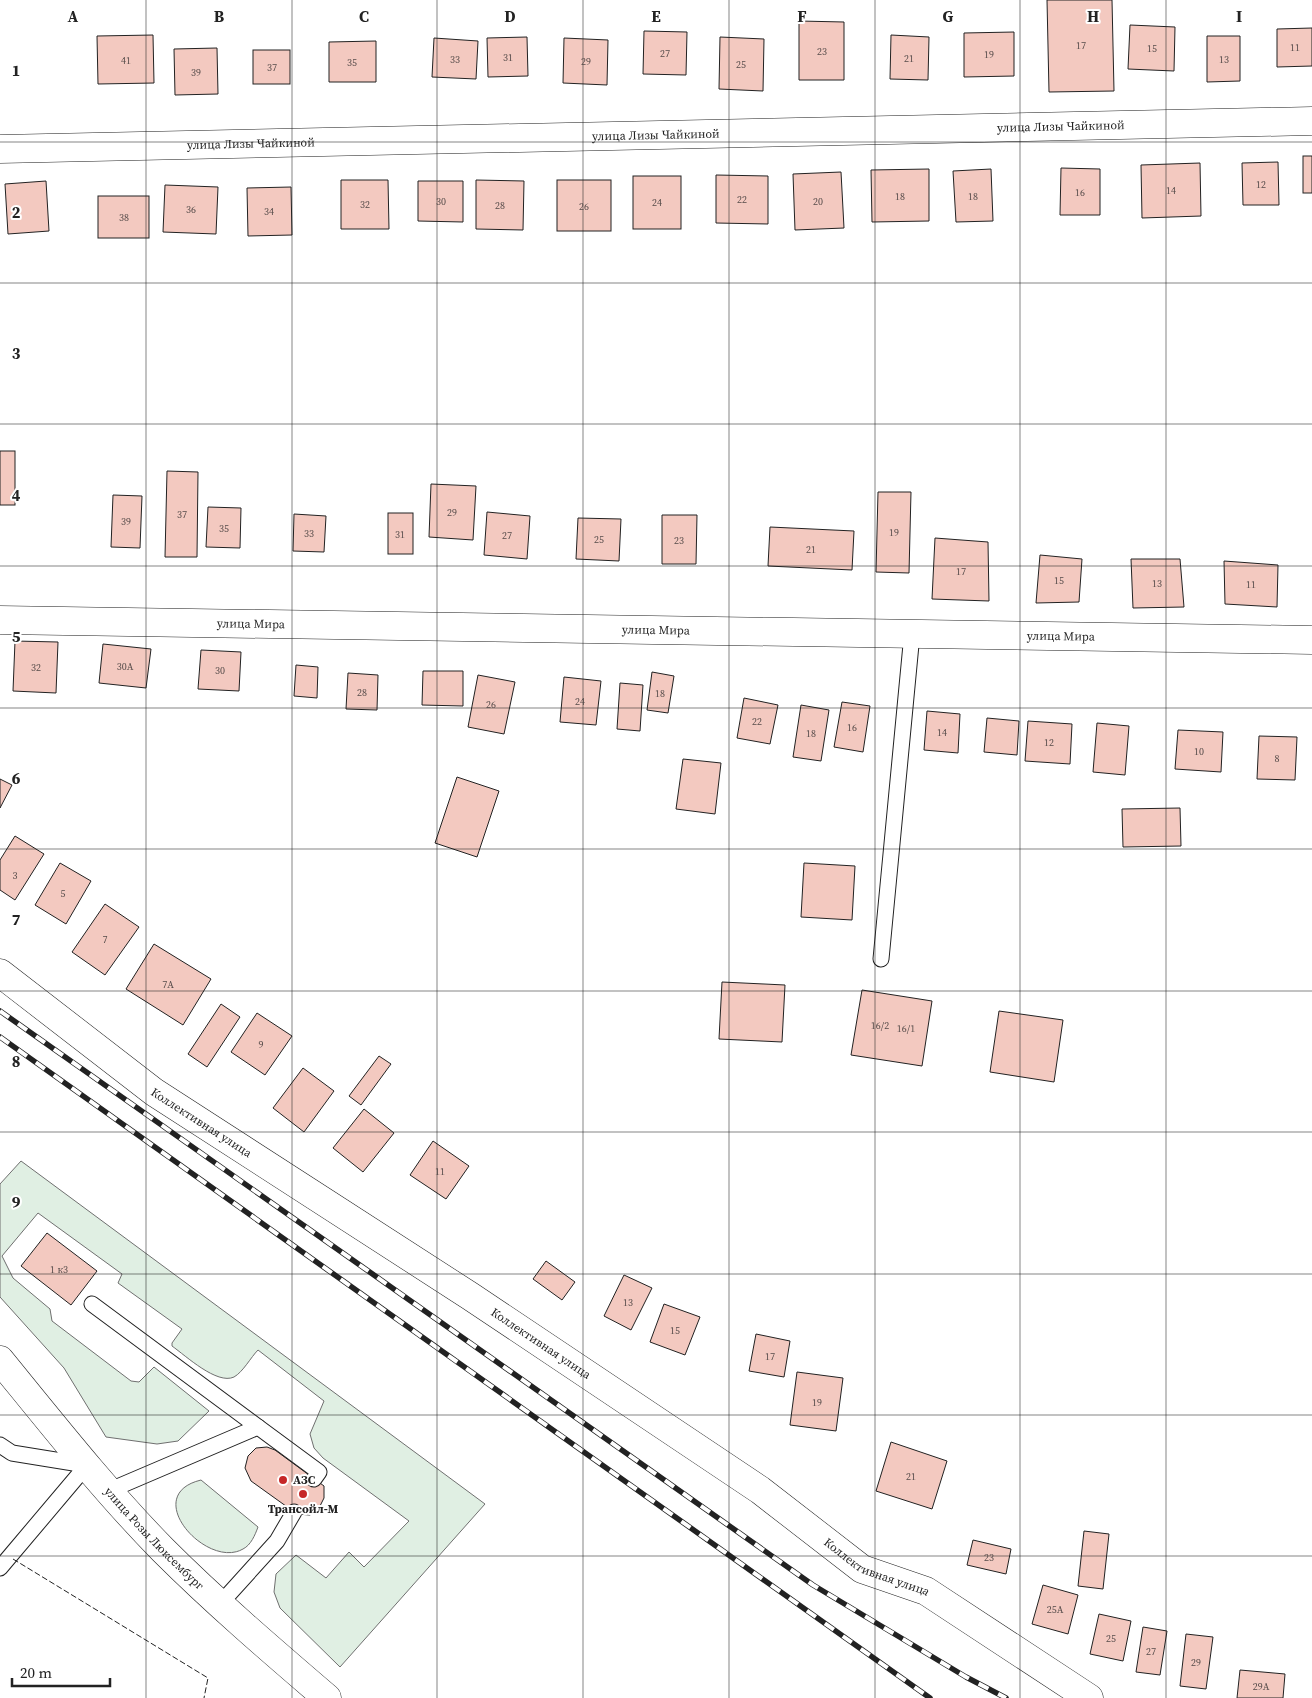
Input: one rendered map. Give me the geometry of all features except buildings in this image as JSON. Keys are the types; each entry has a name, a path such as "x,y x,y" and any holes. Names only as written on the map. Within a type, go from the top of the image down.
{"street":[{"name":"улица Лизы Чайкиной","path":"0,149 1312,121"},
{"name":"улица Мира","path":"0,620 1312,640"},
{"name":"Коллективная улица","path":"0,973 154,1092 461,1291 760,1490 862,1569 926,1591 1089,1698"},
{"name":"улица Розы Люксембург","path":"0,1360 108,1491 163,1550 220,1604 327,1698"}],"lane":[{"path":"881,959 912,634"},
{"path":"92,1304 319,1472 314,1479"},
{"path":"108,1491 258,1427"},
{"path":"0,1445 12,1453 87,1465"},
{"path":"0,1568 87,1465"},
{"path":"220,1604 277,1541 294,1512"}],"green space":[{"path":"21,1161 485,1504 340,1667 280,1608 274,1592 276,1574 296,1555 326,1578 349,1552 364,1567 409,1521 323,1458 314,1448 310,1434 324,1401 258,1350 241,1372 234,1377 219,1377 202,1368 172,1346 172,1343 182,1329 118,1283 122,1274 38,1213 2,1256 13,1278 50,1309 52,1321 131,1381 139,1382 154,1367 209,1411 178,1441 157,1444 106,1437 64,1368 0,1297 0,1184"},
{"path":"201,1480 258,1527 252,1540 243,1549 228,1553 213,1549 198,1540 185,1528 178,1514 176,1500 184,1488"}],"railway":[{"path":"0,1011 813,1585 966,1677 1006,1698"},
{"path":"0,1037 930,1698"}],"fence":[{"path":"13,1559 208,1678 204,1698"}],"place":[{"name":"АЗС","path":"283,1480"},
{"name":"Трансойл-М","path":"303,1494"}]}
